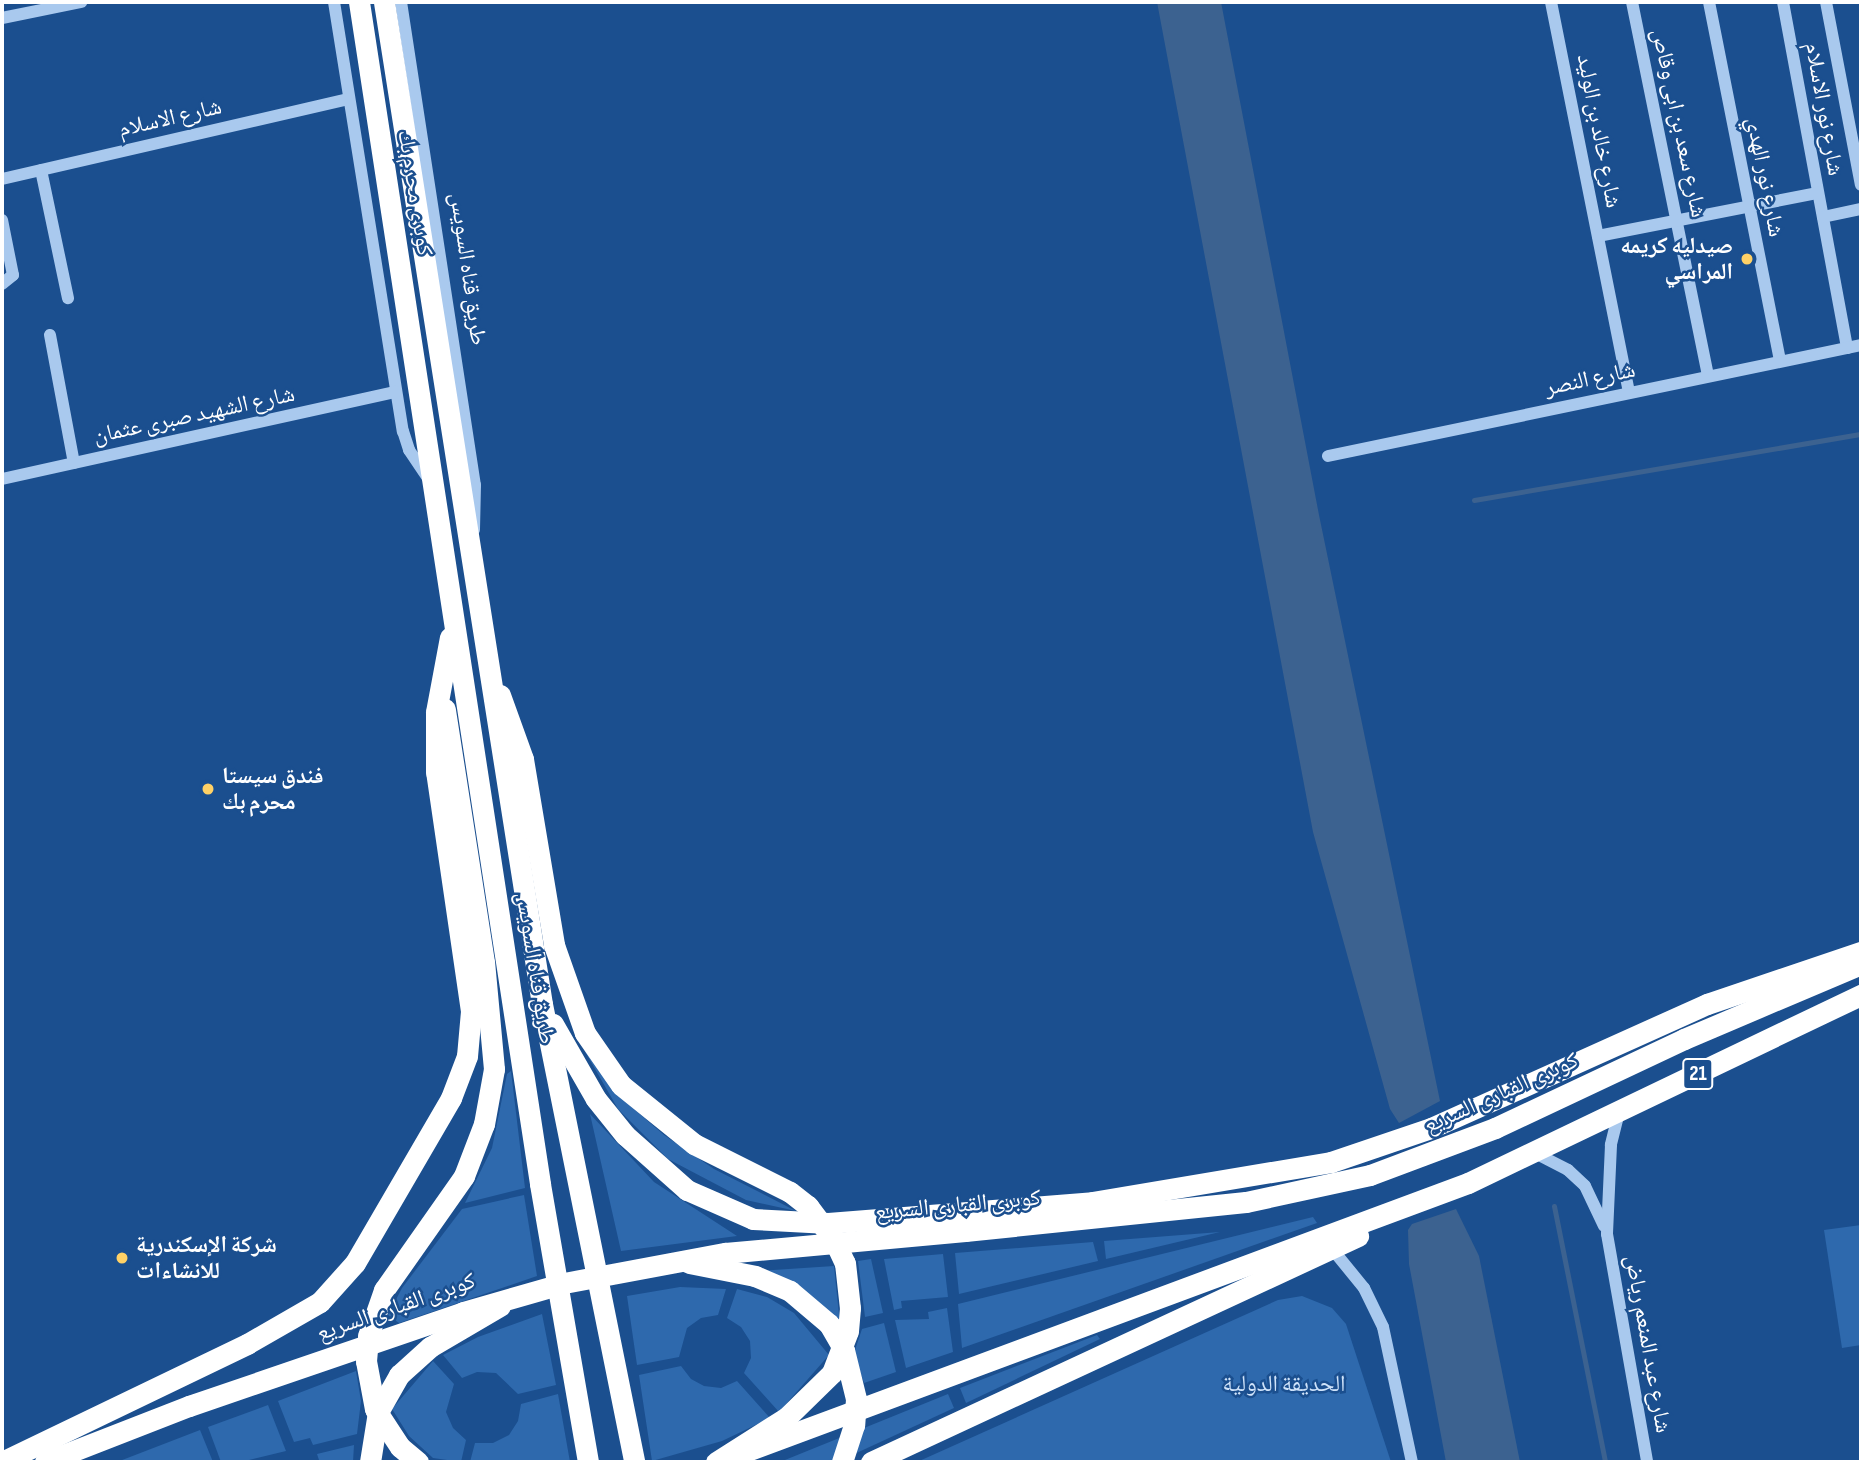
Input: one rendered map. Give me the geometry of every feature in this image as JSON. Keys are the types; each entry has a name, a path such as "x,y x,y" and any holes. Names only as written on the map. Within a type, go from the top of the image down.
{"highway":[{"name":"كوبرى محرم بك","path":"359,2 419,392"},
{"name":"كوبرى محرم بك","path":"384,2 443,390"},
{"name":"طريق قناه السويس","path":"443,390 471,544 542,1004 634,1462"},
{"name":"طريق قناه السويس","path":"419,392 570,1372 588,1462"},
{"path":"2,1462 247,1344 320,1302 355,1263 451,1098 467,1056 471,1011 436,772 441,683 453,624"},
{"path":"490,675 523,759 554,945 585,1033 621,1085 685,1138 808,1206 829,1233 845,1263 850,1308 848,1331 832,1373 787,1417 716,1462"},
{"path":"418,1462 400,1447 375,1409 367,1373 368,1336 384,1290 450,1201 484,1124 495,1041 441,683"},
{"path":"542,1004 596,1099 625,1135 677,1182 719,1207 753,1219 828,1223 1092,1202 1331,1162 1431,1128 1707,1004 1861,952"},
{"name":"كوبرى القبارى السريع","path":"45,1462 190,1406 510,1297 674,1260 1246,1202 1370,1175 1495,1128 1684,1039 1861,964"},
{"name":"21","path":"1535,1153 1861,995"},
{"path":"716,1462 806,1433 1225,1271 1400,1211 1535,1153"},
{"path":"871,1462 891,1456 1333,1250 1400,1211"},
{"path":"674,1260 755,1276 790,1291 829,1324 844,1350 856,1399 854,1425 842,1462"},
{"path":"370,1462 378,1412 399,1375 430,1346 478,1322 510,1297"}],"street":[{"path":"2,19 81,2"},
{"name":"طريق قناه السويس","path":"334,2 394,392 409,450 431,482"},
{"name":"طريق قناه السويس","path":"401,2 475,485 471,544"},
{"name":"شارع خالد بن الوليد","path":"1551,2 1629,392"},
{"name":"شارع سعد بن ابى وقاص","path":"1632,2 1709,375"},
{"name":"شارع نور الهدي","path":"1709,2 1780,361"},
{"name":"شارع نور الاسلام","path":"1783,2 1847,348"},
{"path":"1826,2 1861,185"},
{"name":"شارع الاسلام","path":"2,179 348,99"},
{"path":"41,170 68,298"},
{"path":"1598,236 1818,193"},
{"path":"1823,217 1861,209"},
{"path":"2,220 13,275 2,284"},
{"path":"50,335 74,463"},
{"name":"شارع النصر","path":"1328,456 1861,345"},
{"name":"شارع الشهيد صبرى عثمان","path":"2,479 394,392"},
{"name":"شارع عبد المنعم رياض","path":"1619,1112 1611,1145 1607,1234 1647,1462"},
{"name":"شارع عبد المنعم رياض","path":"1535,1153 1567,1170 1585,1186 1607,1234"},
{"path":"1333,1250 1364,1288 1383,1327 1412,1462"}],"green space":[{"path":"583,1048 619,1096 664,1135 714,1169 796,1211 746,1200 668,1159 618,1109"},
{"path":"511,1071 525,1188 465,1203 492,1148 507,1074"},
{"path":"590,1114 654,1182 737,1236 621,1251"},
{"path":"524,1195 537,1276 399,1323 388,1315 402,1288 462,1209"},
{"path":"1313,1217 1317,1223 962,1348 958,1304"},
{"path":"1861,1225 1861,1345 1842,1348 1824,1230"},
{"path":"1220,1232 1106,1259 1104,1241"},
{"path":"1093,1242 1098,1261 959,1294 955,1253"},
{"path":"943,1254 948,1297 901,1301 902,1308 894,1310 884,1259"},
{"path":"871,1259 883,1313 865,1317 858,1261"},
{"path":"834,1266 840,1324 757,1271"},
{"path":"680,1287 726,1289 718,1315 701,1318 687,1328 679,1357 637,1365 627,1296"},
{"path":"737,1289 767,1297 794,1313 829,1355 779,1412 744,1373 751,1358 750,1341 741,1327 727,1318"},
{"name":"الحديقة الدولية","path":"1302,1296 1332,1308 1346,1324 1391,1462 917,1462 1278,1300"},
{"path":"947,1308 953,1352 906,1368 895,1320 929,1319 928,1312"},
{"path":"542,1314 556,1385 518,1394 496,1373 477,1372 462,1378 443,1355 478,1337"},
{"path":"884,1323 896,1372 864,1383 854,1353 862,1329"},
{"path":"1097,1335 1100,1339 966,1403 960,1388"},
{"path":"433,1361 454,1384 446,1412 453,1428 466,1440 461,1462 433,1458 409,1436 392,1409"},
{"path":"681,1366 691,1379 704,1386 721,1388 737,1381 770,1418 722,1441 652,1461 639,1375"},
{"path":"356,1371 361,1401 357,1434 313,1445 310,1438 294,1442 278,1401"},
{"path":"558,1394 570,1462 470,1462 475,1443 493,1443 509,1435 518,1421 521,1404"},
{"path":"948,1394 954,1408 837,1462 780,1462"},
{"path":"268,1405 286,1451 241,1462 221,1462 208,1427"},
{"path":"200,1430 213,1462 117,1462"},
{"path":"354,1445 353,1462 313,1462 319,1460 317,1454"}],"shaded area":[{"path":"1157,2 1221,2 1319,515 1440,1101 1399,1123 1390,1109 1313,832"},
{"path":"1456,1209 1479,1256 1520,1462 1446,1462 1409,1264 1408,1230 1412,1224"}],"waterway":[{"path":"1474,500 1861,434"},
{"path":"1554,1206 1605,1462"}],"place":[{"name":"صيدليه كريمه المراسي","path":"1747,259"},
{"name":"فندق سيستا محرم بك","path":"208,789"},
{"name":"شركة الإسكندرية للانشاءات","path":"122,1258"}]}
